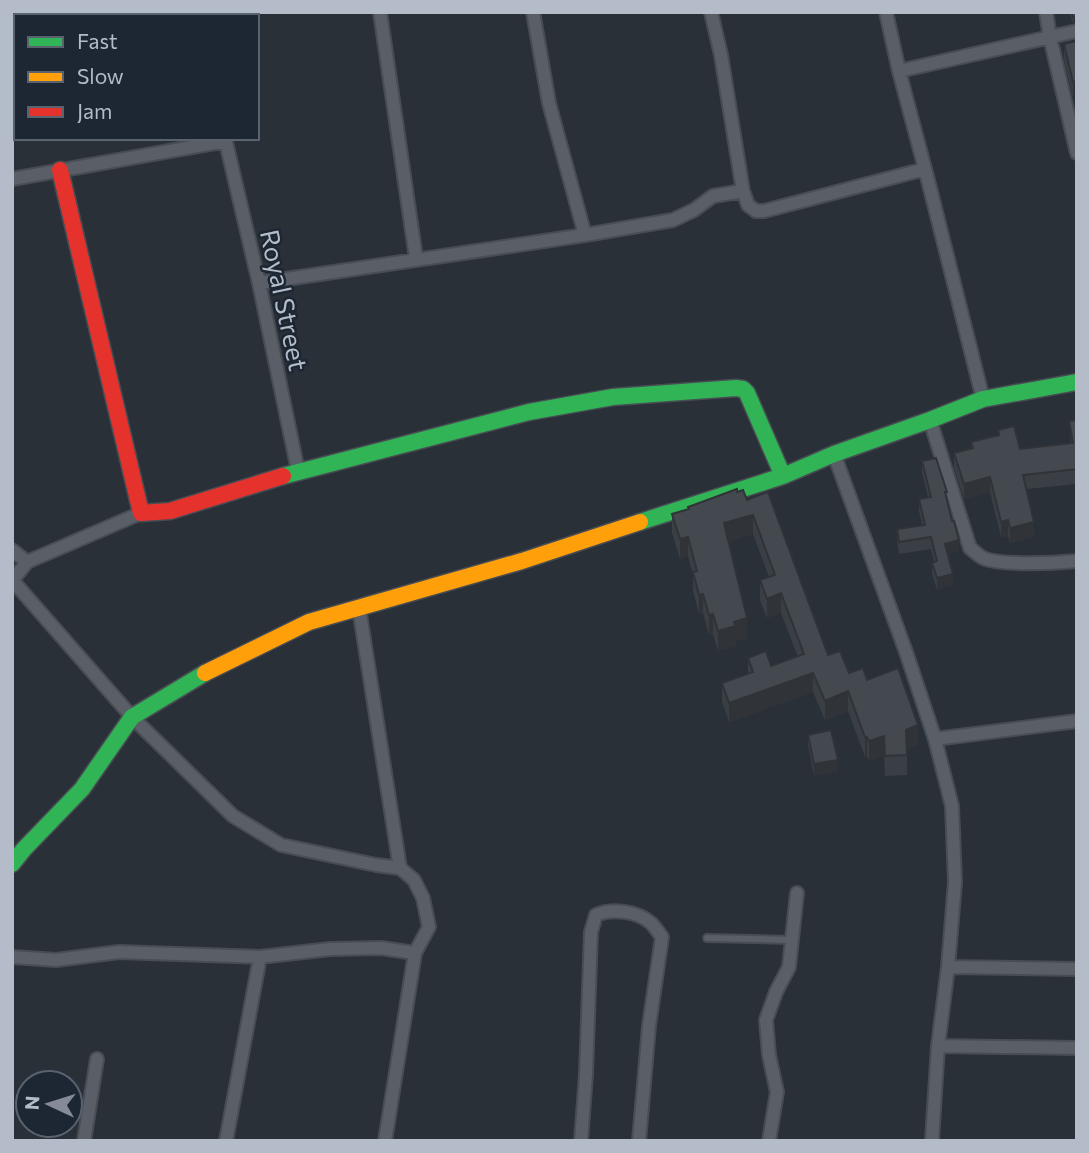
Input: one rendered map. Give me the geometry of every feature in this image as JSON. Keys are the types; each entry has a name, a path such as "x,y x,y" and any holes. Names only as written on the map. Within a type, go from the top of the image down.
{"street":[{"path":"380,12 416,258"},
{"path":"533,12 549,103 585,234"},
{"path":"711,12 721,55 743,191 748,205 756,211 925,169"},
{"path":"886,12 983,399"},
{"path":"1046,12 1077,153"},
{"path":"899,72 1077,31"},
{"path":"12,179 225,140"},
{"name":"Royal Street","path":"225,140 259,283 298,471"},
{"path":"60,170 141,513"},
{"path":"259,283 673,220 694,210 713,196 743,191"},
{"path":"12,864 82,789 132,717 193,679 309,622 522,561 783,476 834,454 983,399 1077,382"},
{"path":"384,1141 415,953 429,927 423,898 414,880 400,867 376,865 281,845 233,816 132,717 13,581 27,562 141,513 170,511 298,471 529,412 614,397 743,389 783,476"},
{"path":"930,420 970,548 983,558 995,561 1077,561"},
{"path":"834,454 935,738 952,806 955,882 932,1141"},
{"path":"12,550 27,562"},
{"path":"359,608 400,867"},
{"path":"935,738 1077,720"},
{"path":"769,1141 776,1092 766,1020 789,967 797,893"},
{"path":"581,1141 591,932 596,915 605,911 627,912 650,922 662,937 649,1027 639,1141"},
{"path":"12,957 56,960 119,952 260,957 330,949 381,948 415,953"},
{"path":"226,1141 260,957"},
{"path":"948,967 1077,969"},
{"path":"939,1046 1077,1048"},
{"path":"84,1141 97,1059"}],"lane":[{"path":"707,938 792,940"}],"building":[{"path":"1077,41 1077,81 1073,82 1064,44"},
{"path":"1077,420 1077,469 1023,475 1034,522 1010,528 1008,520 1001,522 990,477 964,484 954,453 973,448 971,442 999,435 998,430 1014,426 1020,449 1073,443 1069,421"},
{"path":"936,458 959,540 945,544 953,574 937,578 932,563 937,561 931,537 899,542 897,529 925,525 919,499 931,497 922,461"},
{"path":"737,489 737,492 743,490 747,500 768,492 828,655 840,651 849,673 863,668 867,680 898,668 918,725 906,730 907,755 885,756 884,736 869,741 865,737 848,691 825,701 813,673 729,703 722,683 753,672 748,658 766,651 771,666 804,654 781,593 767,599 760,580 775,575 753,515 724,523 747,618 734,622 736,626 718,631 713,614 709,615 703,594 699,595 693,572 697,571 688,537 680,539 672,514"},
{"path":"831,730 838,760 814,764 808,735"}],"traffic: fast":[{"path":"640,522 783,476 834,454 983,399 1077,382"},
{"path":"283,476 529,412 613,397 736,388 747,393 783,476"},
{"path":"12,864 82,789 132,717 205,673"}],"traffic: slow":[{"path":"205,673 309,622 522,561 640,522"}],"traffic: jam":[{"path":"60,170 141,513 170,511 283,476"}]}
